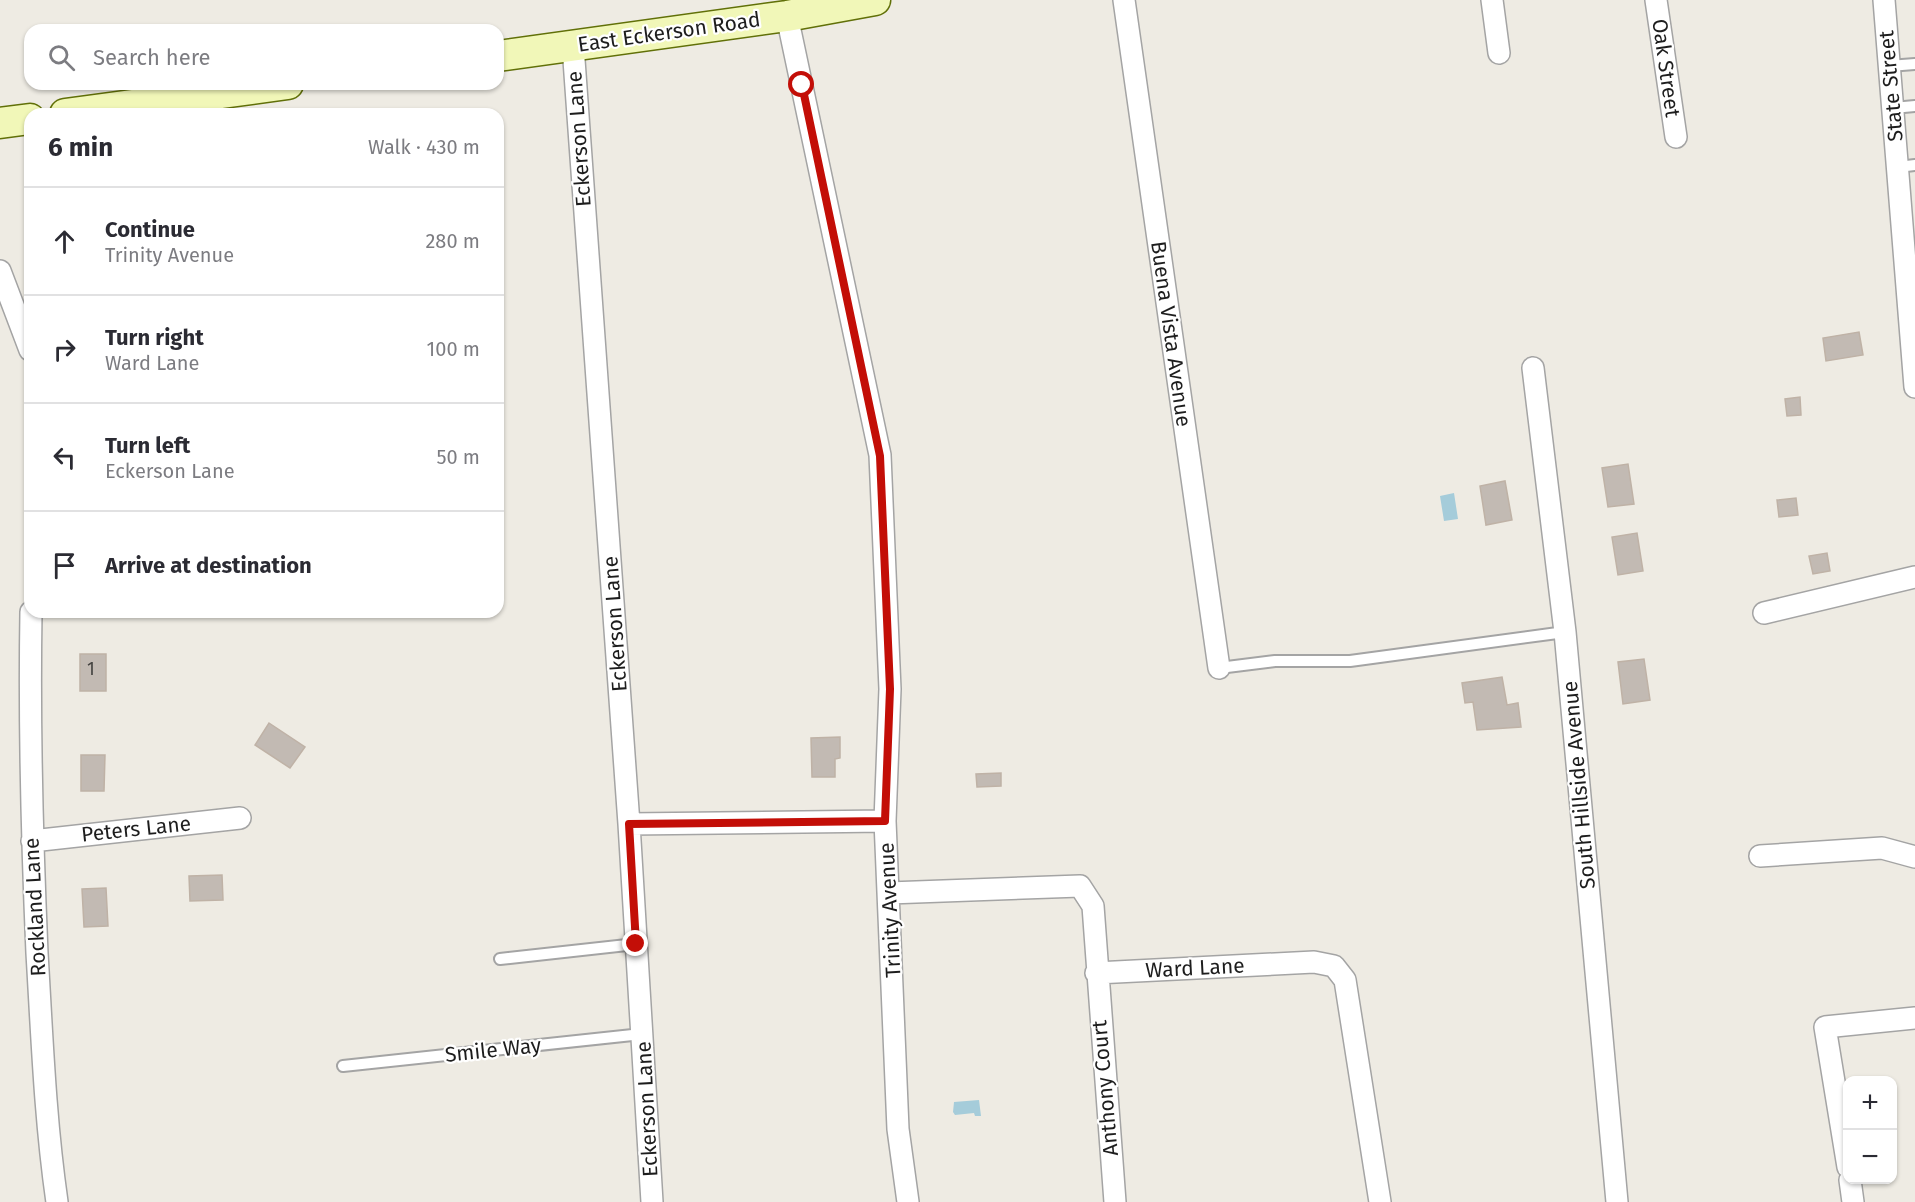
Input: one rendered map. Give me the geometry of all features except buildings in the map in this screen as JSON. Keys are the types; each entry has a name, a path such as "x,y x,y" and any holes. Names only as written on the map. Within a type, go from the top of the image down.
{"street":[{"name":"East Eckerson Road","path":"504,55 787,16 875,0"},
{"name":"Buena Vista Avenue","path":"1124,0 1219,668"},
{"path":"1491,0 1499,53"},
{"name":"Oak Street","path":"1656,0 1676,137"},
{"name":"State Street","path":"1884,0 1893,108 1906,166 1915,387"},
{"name":"Trinity Avenue","path":"787,16 880,456 890,689 885,821 898,1129 908,1202"},
{"name":"Eckerson Lane","path":"573,46 629,824 652,1202"},
{"path":"110,108 243,90"},
{"path":"0,123 24,120"},
{"path":"0,271 24,334"},
{"name":"South Hillside Avenue","path":"1533,368 1565,632 1617,1202"},
{"path":"1764,613 1915,578"},
{"name":"Rockland Lane","path":"32,618 28,733 32,841 46,1123 57,1202"},
{"name":"Peters Lane","path":"32,841 240,818"},
{"path":"629,824 885,821"},
{"path":"1760,856 1882,848 1915,857"},
{"path":"889,893 1080,886 1093,906 1096,973"},
{"name":"Ward Lane","path":"1096,973 1314,962 1334,966 1345,980 1380,1202"},
{"name":"Anthony Court","path":"1096,973 1114,1202"},
{"path":"1843,1136 1825,1026 1915,1018"},
{"path":"1851,1184 1853,1202"}],"lane":[{"path":"1889,66 1915,64"},
{"path":"1893,108 1915,106"},
{"path":"1219,668 1275,662 1350,661 1565,632"},
{"path":"500,959 636,944"},
{"name":"Smile Way","path":"343,1066 642,1034"}],"water":[{"path":"1454,493 1458,519 1444,521 1440,496"},
{"path":"979,1100 981,1116 975,1116 974,1113 955,1115 953,1112 954,1102"}],"route":[{"path":"636,944 629,824 885,821 890,689 880,456 802,85"}]}
